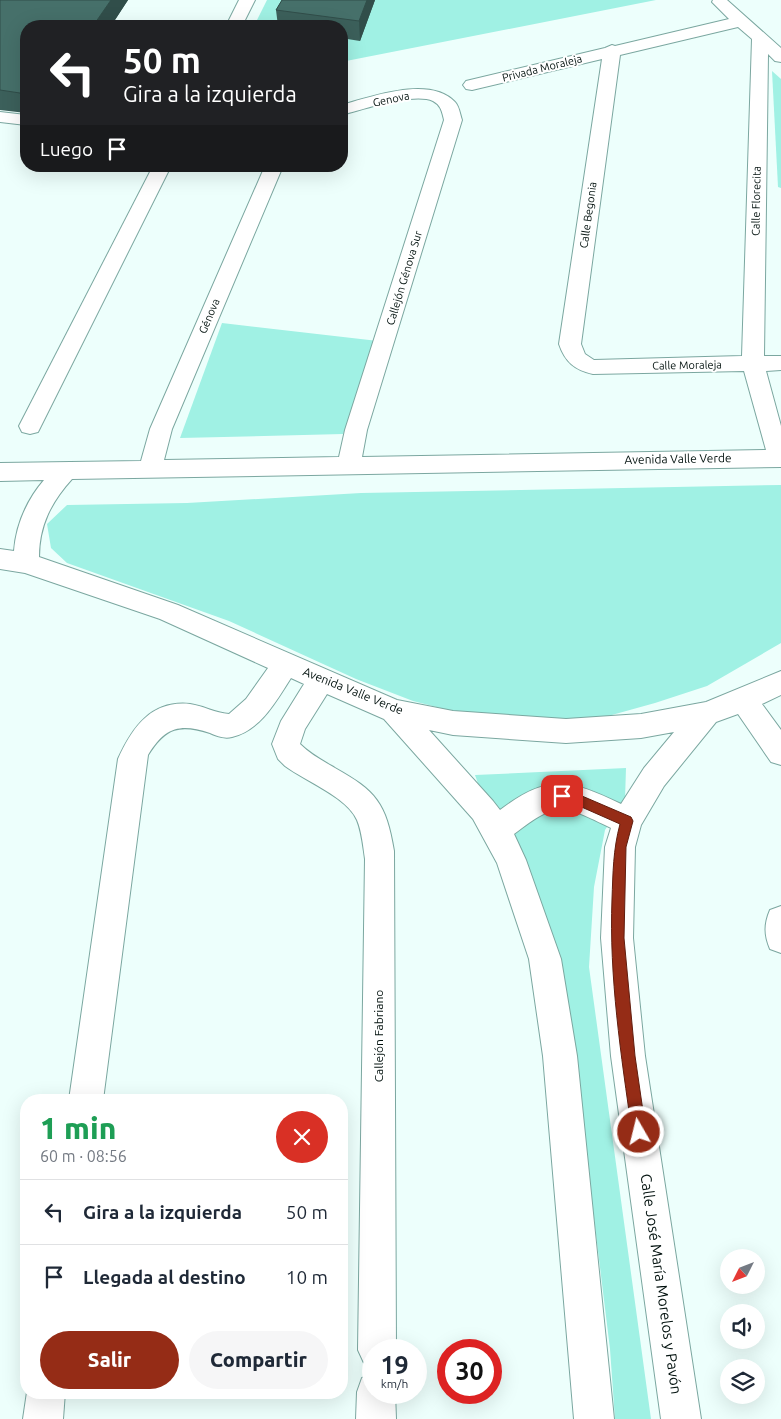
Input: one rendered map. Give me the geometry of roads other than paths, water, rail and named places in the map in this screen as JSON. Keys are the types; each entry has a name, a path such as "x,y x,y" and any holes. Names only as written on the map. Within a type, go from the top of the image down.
{"street":[{"path":"237,20 247,0"},
{"path":"720,2 781,57"},
{"path":"612,50 741,21"},
{"name":"Calle Florecita","path":"760,38 753,364 771,431 781,458"},
{"name":"Privada Moraleja","path":"472,85 612,50"},
{"name":"Calle Begonia","path":"593,367 580,362 572,351 570,344 612,50"},
{"name":"Genova","path":"348,108 418,93 429,93 440,97"},
{"name":"Callejón Génova Sur","path":"349,464 356,430 453,120 453,112 449,104 440,97"},
{"path":"0,118 20,120"},
{"path":"30,426 159,172"},
{"name":"Génova","path":"150,468 161,429 271,172"},
{"name":"Calle Moraleja","path":"593,367 781,363"},
{"name":"Avenida Valle Verde","path":"0,472 349,464 781,458"},
{"path":"26,563 27,535 31,521 45,494 66,471"},
{"name":"Avenida Valle Verde","path":"0,559 26,563 169,612 394,711 453,723 566,731 642,726 706,714 744,700 781,682"},
{"path":"87,1094 132,759 139,742 160,721 173,716 186,714 220,725 233,724 244,718 258,703 285,664"},
{"name":"Callejón Fabriano","path":"321,680 286,742 287,749 297,760 343,786 359,800 377,834 380,859 377,1339"},
{"path":"744,700 781,753"},
{"path":"394,711 483,810 496,830 511,860 545,959 560,1056 594,1419"},
{"name":"Calle José María Morelos y Pavón","path":"682,1419 626,1036 617,938 620,847 627,821 654,777 706,714"},
{"path":"496,830 546,798 562,796 578,800 627,821"},
{"path":"781,921 781,938"},
{"path":"42,1419 45,1399"},
{"path":"376,1404 376,1419"}]}
